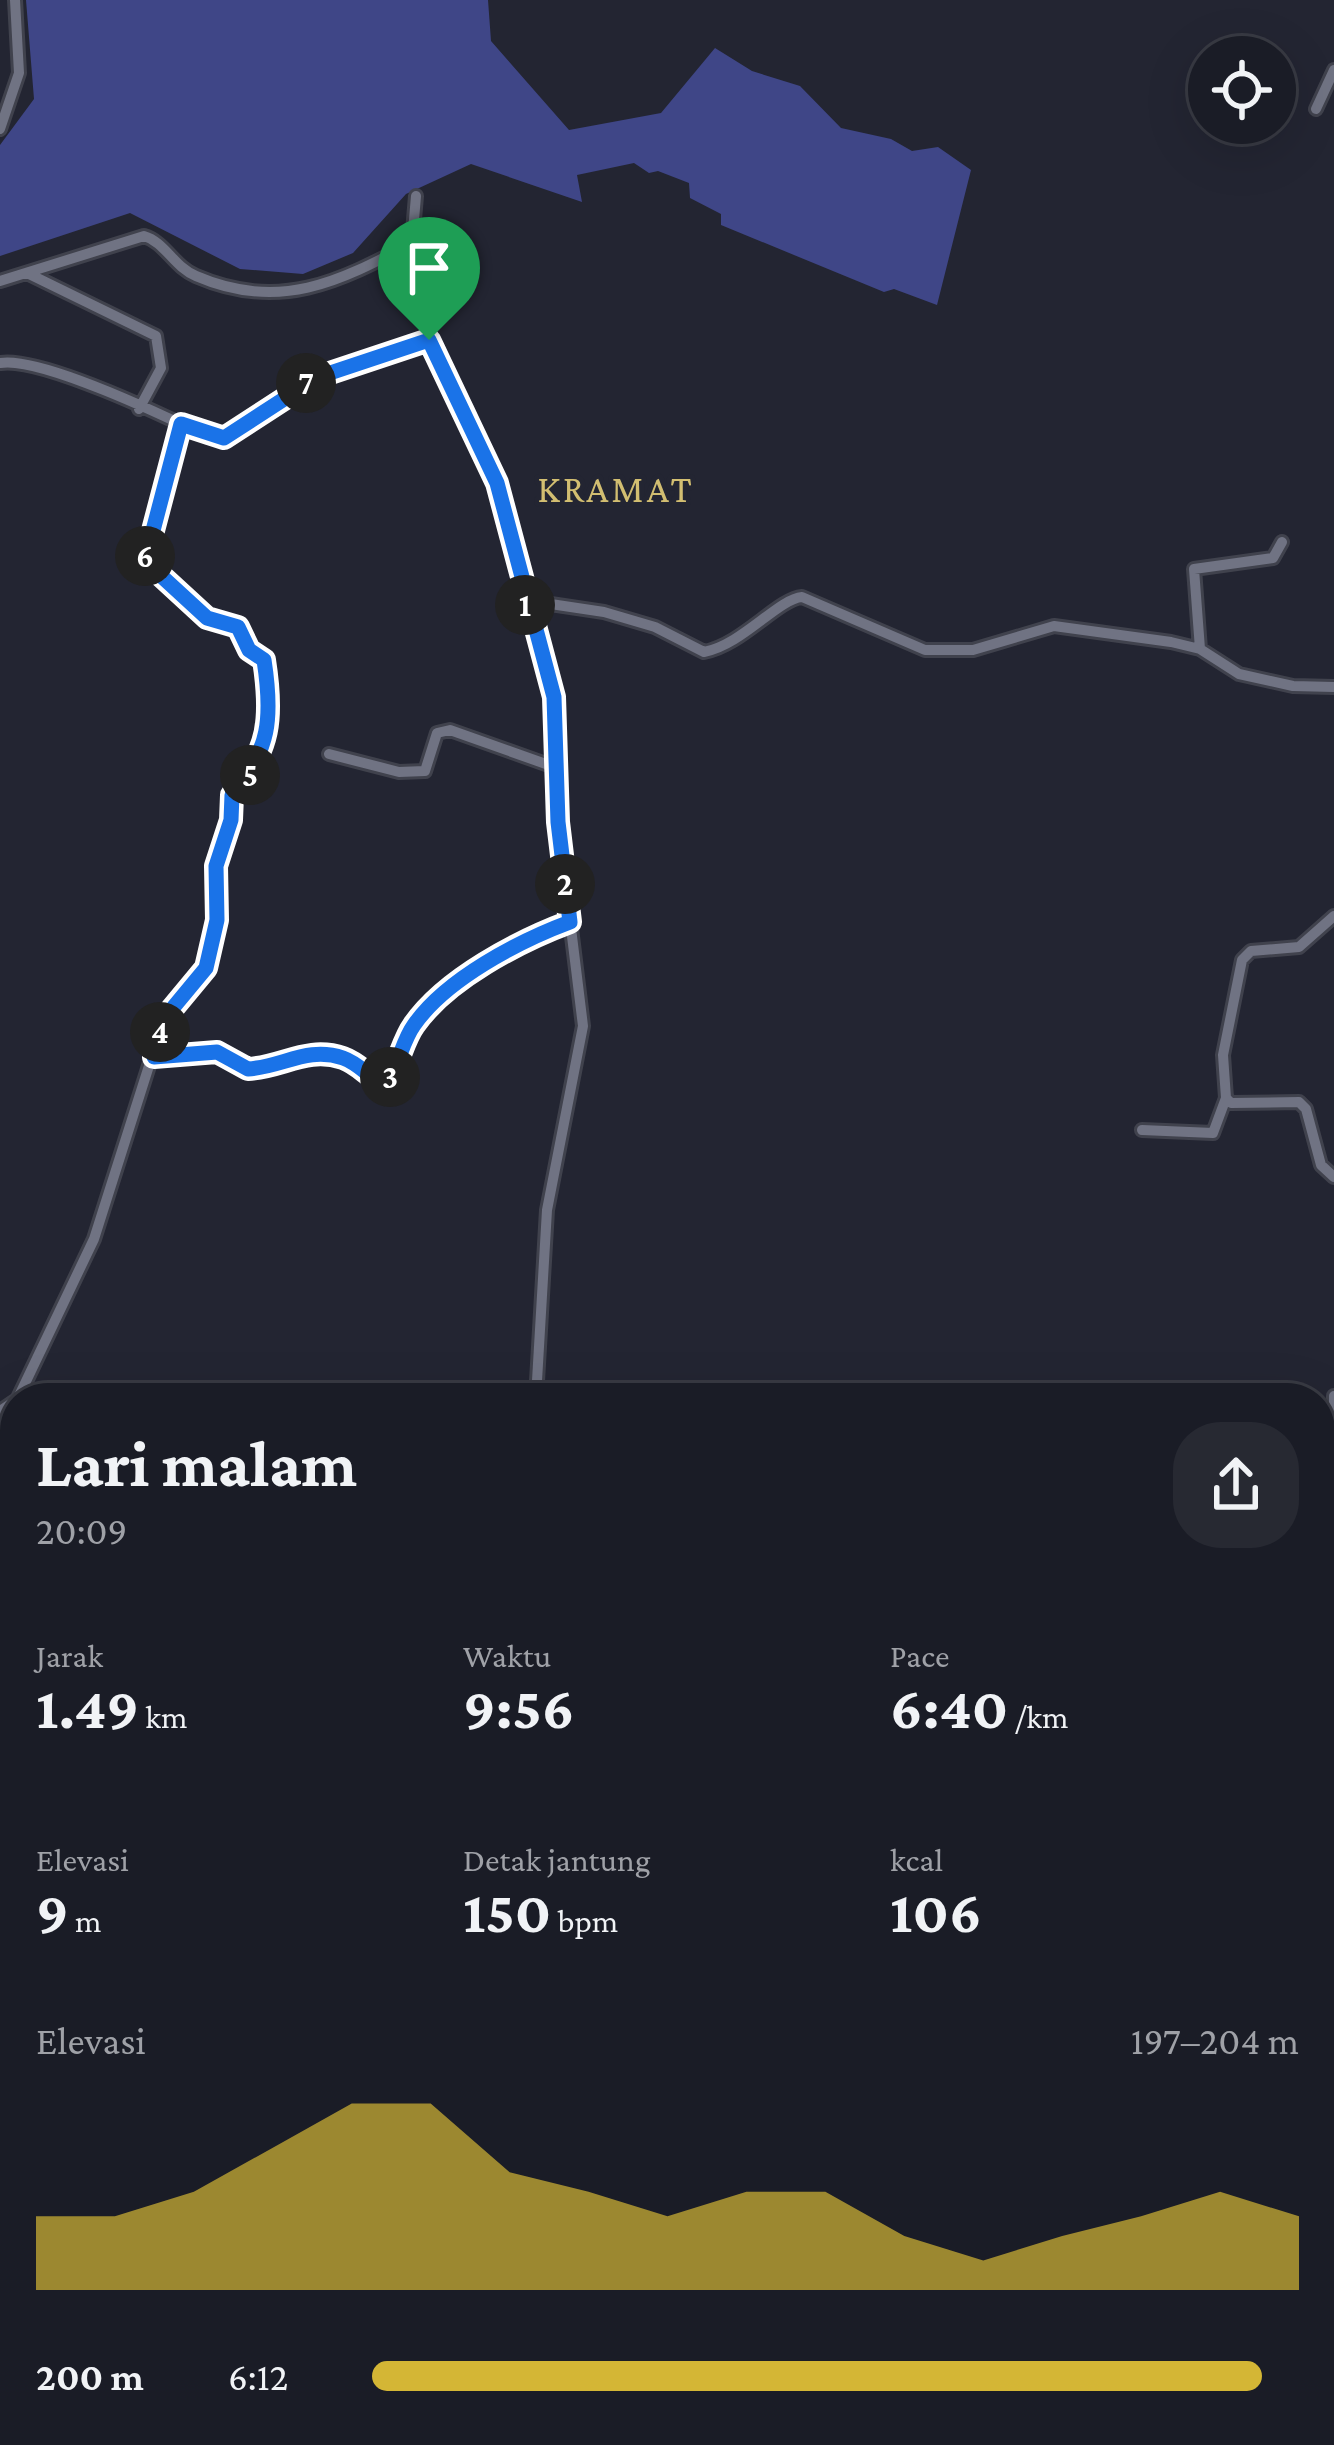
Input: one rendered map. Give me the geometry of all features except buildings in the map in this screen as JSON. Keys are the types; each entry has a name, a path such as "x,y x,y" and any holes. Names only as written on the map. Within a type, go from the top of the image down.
{"street":[{"path":"0,129 19,74 15,0"},
{"path":"1316,109 1334,70"},
{"path":"416,196 412,243 429,340 497,483 524,600 554,697 570,922 583,1026 547,1210 537,1383"},
{"path":"0,281 144,236 193,275 300,293 412,243"},
{"path":"27,273 156,336 161,368 139,409"},
{"path":"0,363 54,371 139,409 224,438 318,377 429,340"},
{"path":"24,1383 94,1239 172,1009 206,968 217,920 216,866 231,820 232,795 254,772 269,716 264,660 249,650 238,627 207,618 145,561 181,424"},
{"path":"1199,650 1194,569 1273,558 1282,542"},
{"path":"524,600 604,612 655,627 704,652 749,634 791,598 802,597 925,650 973,650 1045,626 1141,636 1199,650 1238,674 1293,686 1334,687"},
{"path":"329,754 399,772 425,771 436,733 450,730 557,767"},
{"path":"1142,1130 1213,1133 1226,1098 1223,1055 1242,960 1251,951 1299,947 1334,916"},
{"path":"154,1057 217,1052 248,1069 301,1053 331,1055 357,1064 384,1084 413,1025 443,998 525,941 570,922"},
{"path":"1226,1098 1231,1103 1299,1102 1306,1108 1321,1165 1334,1178"}],"water":[{"path":"26,0 488,0 491,41 569,130 661,113 715,48 752,71 800,86 841,128 891,139 912,151 938,147 971,170 937,305 894,289 884,292 721,225 721,214 690,198 689,183 658,171 649,173 634,163 577,175 582,202 471,164 406,194 353,253 303,274 240,269 130,213 0,256 0,145 34,99"}],"district":[{"name":"KRAMAT","path":"616,488"}],"route":[{"path":"429,340 467,410 497,483 526,610 554,697 560,853 570,922 509,951 429,1010 413,1025 384,1084 357,1064 331,1055 301,1053 259,1069 248,1069 217,1052 154,1057 161,1028 172,1009 199,983 206,968 217,920 216,866 231,820 232,795 254,772 269,716 264,660 243,643 238,627 207,618 145,561 146,542 172,466 175,436 181,424 208,437 236,434 283,396 318,377 429,340"}]}
